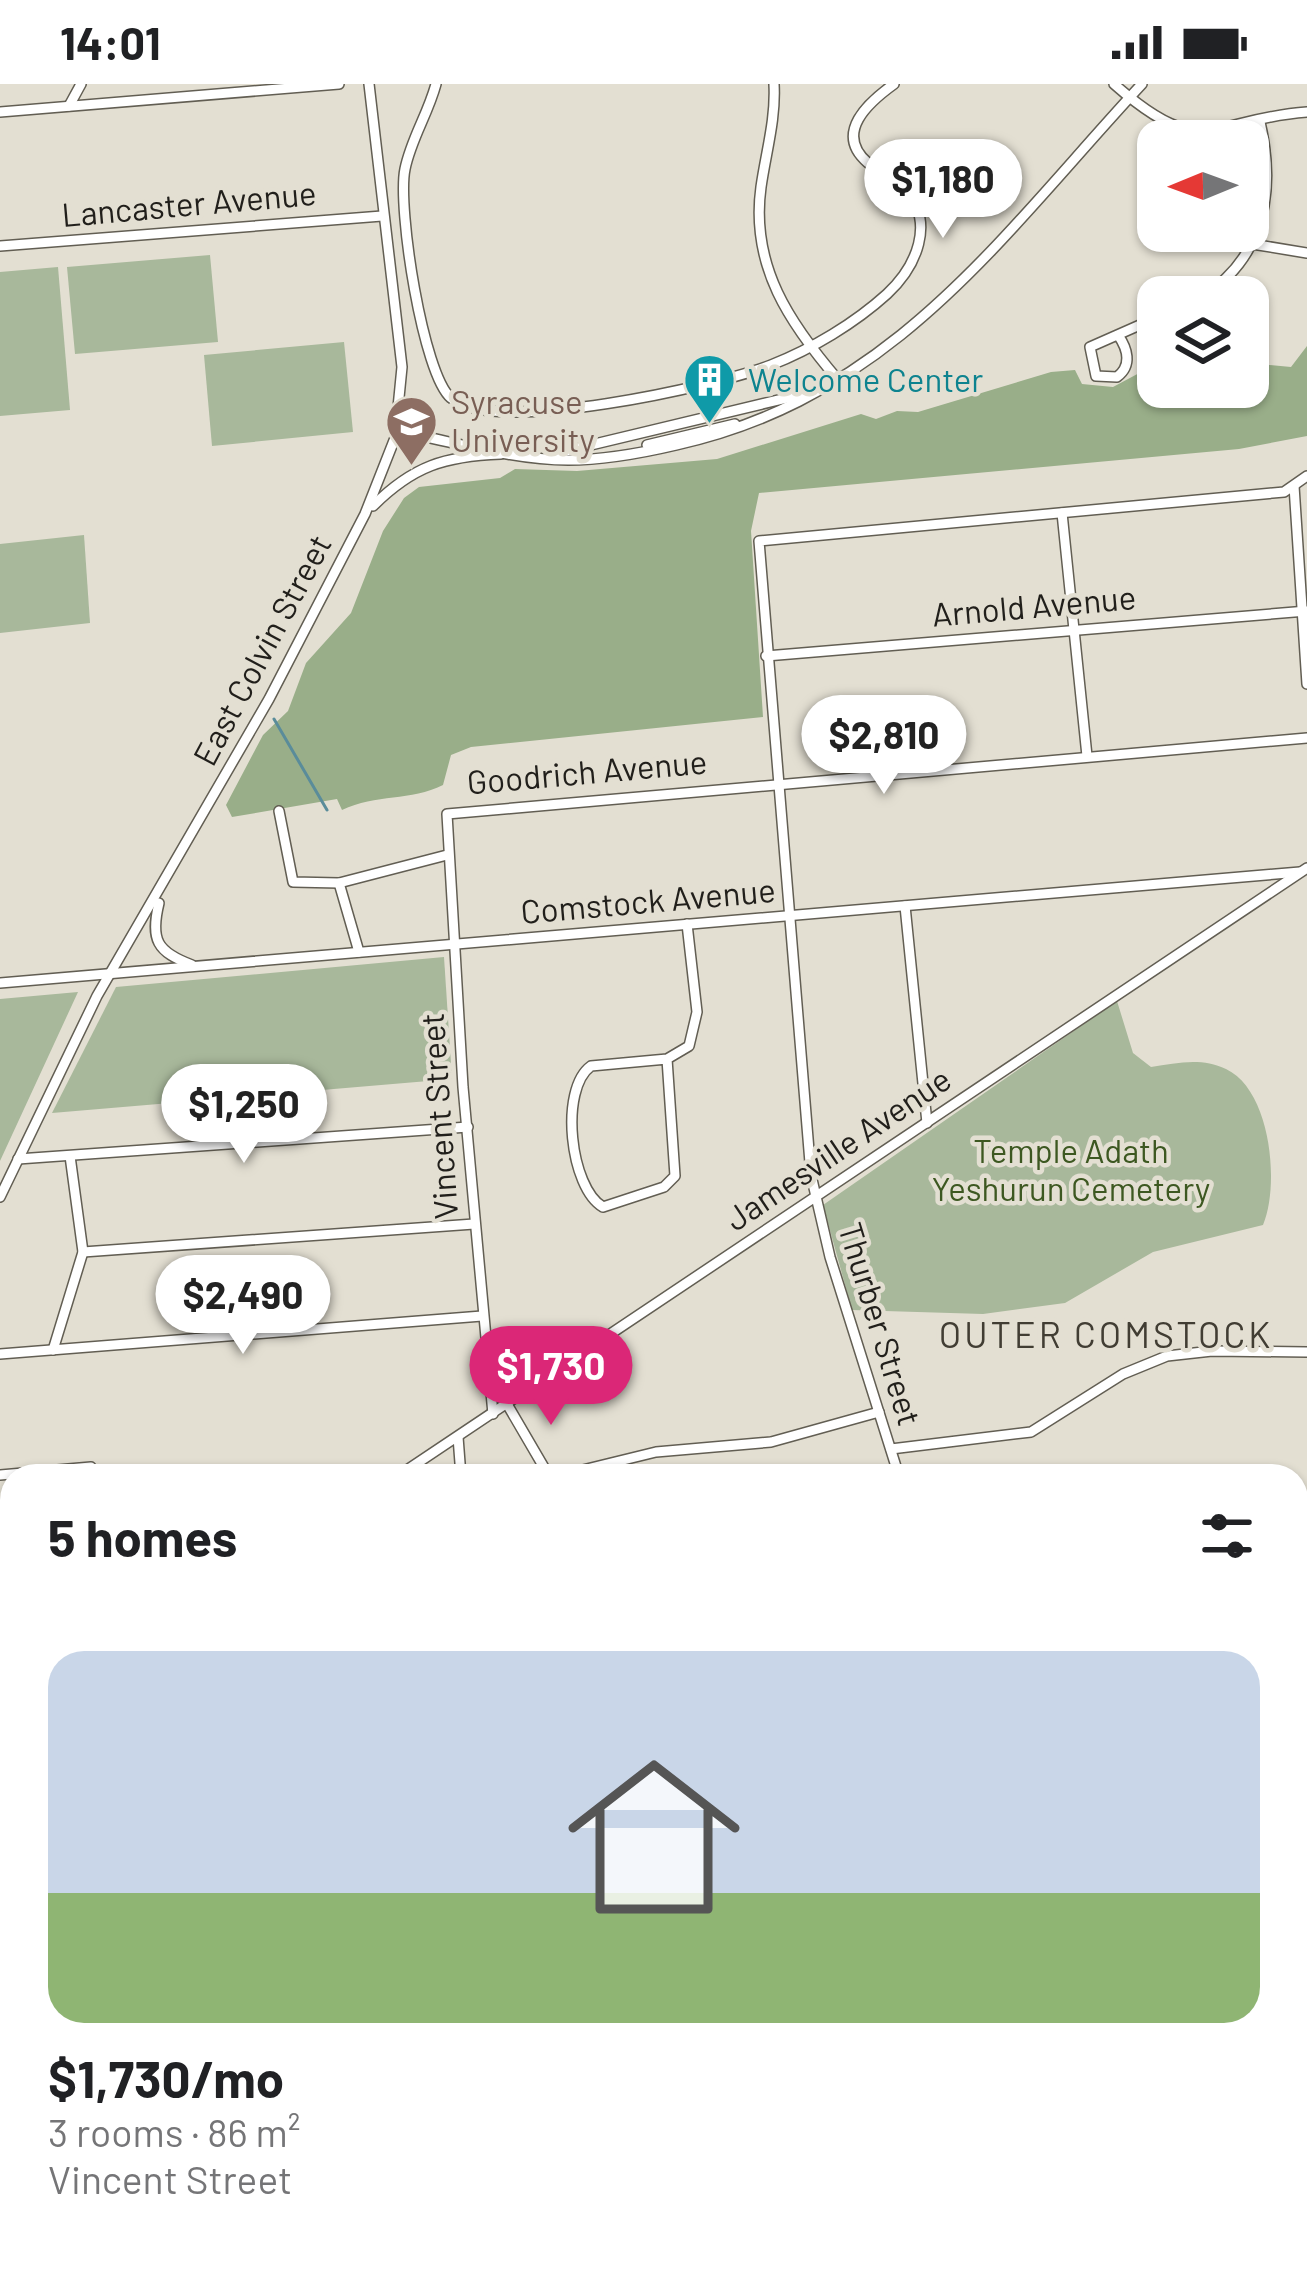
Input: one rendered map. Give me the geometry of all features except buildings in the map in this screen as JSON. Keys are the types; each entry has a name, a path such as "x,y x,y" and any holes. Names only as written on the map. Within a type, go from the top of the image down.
{"street":[{"path":"69,106 81,84"},
{"path":"0,112 338,84"},
{"name":"East Colvin Street","path":"0,1197 110,974 163,888 364,514 397,431 402,368 369,84"},
{"path":"436,84 405,167 402,212 442,388 475,412 573,409 705,384 811,347 886,295 917,254 921,226 913,200 855,144 858,115 894,84"},
{"path":"775,84 760,231 781,307 839,381"},
{"path":"1114,84 1165,120"},
{"path":"397,431 538,457 595,458 767,418 839,381 942,304 1142,84"},
{"path":"1269,120 1307,112"},
{"name":"Lancaster Avenue","path":"0,246 382,216"},
{"path":"1269,247 1307,253"},
{"path":"1118,334 1128,359 1126,370 1118,377 1096,376 1090,347 1118,334 1137,326"},
{"path":"538,457 721,411 777,402 839,381"},
{"path":"721,411 723,430"},
{"path":"691,418 697,437"},
{"path":"364,514 398,481 432,462 518,454"},
{"path":"1087,756 1062,513 1284,492 1307,476"},
{"path":"1294,487 1307,684"},
{"name":"Thurber Street","path":"895,1464 814,1200 759,541 1062,513"},
{"name":"Arnold Avenue","path":"766,656 1304,612"},
{"name":"Goodrich Avenue","path":"446,814 1307,739"},
{"path":"279,811 291,849 290,880 339,883 447,855"},
{"name":"Vincent Street","path":"446,814 474,1224 493,1414"},
{"name":"Comstock Avenue","path":"0,983 1304,870"},
{"name":"Jamesville Avenue","path":"416,1464 1304,870"},
{"path":"339,883 358,952"},
{"path":"163,888 153,939 170,957 197,967"},
{"path":"905,906 926,1123"},
{"path":"667,1059 675,1177 664,1187 603,1207 587,1192 577,1151 579,1079 591,1066 667,1059 689,1046 694,1036 687,924"},
{"path":"18,1159 468,1127"},
{"path":"53,1350 83,1252 70,1156"},
{"path":"83,1252 474,1224"},
{"path":"0,1354 482,1316"},
{"path":"891,1449 1031,1432 1123,1374 1167,1356 1212,1351 1307,1352"},
{"path":"507,1404 545,1464"},
{"path":"604,1464 656,1452 772,1442 879,1412"},
{"path":"458,1437 460,1464"}],"green space":[{"path":"210,255 218,342 75,354 67,267"},
{"path":"58,267 70,410 0,416 0,272"},
{"path":"344,342 353,432 212,446 204,355"},
{"path":"1307,346 1307,436 1239,449 759,493 751,531 763,717 471,747 451,755 443,785 342,810 337,799 232,817 226,805 263,735 288,711 306,663 351,613 383,531 404,498 419,487 500,478 515,469 577,471 717,459 861,414 876,419 897,411 918,412 1051,372 1075,370 1082,384 1113,387 1137,374 1137,408 1269,408 1269,365 1291,367"},
{"path":"84,535 90,623 0,633 0,544"},
{"path":"444,957 452,1079 52,1113 116,987"},
{"path":"78,992 0,1161 0,999"},
{"name":"Temple Adath Yeshurun Cemetery","path":"1117,1001 1133,1053 1151,1067 1189,1062 1217,1065 1241,1080 1253,1097 1271,1164 1263,1225 1153,1252 1065,1303 983,1314 852,1310 823,1205"}],"waterway":[{"path":"274,719 327,810"}],"place":[{"name":"Welcome Center","path":"709,426"},
{"name":"Syracuse University","path":"412,467"}],"district":[{"name":"OUTER COMSTOCK","path":"1106,1335"}]}
